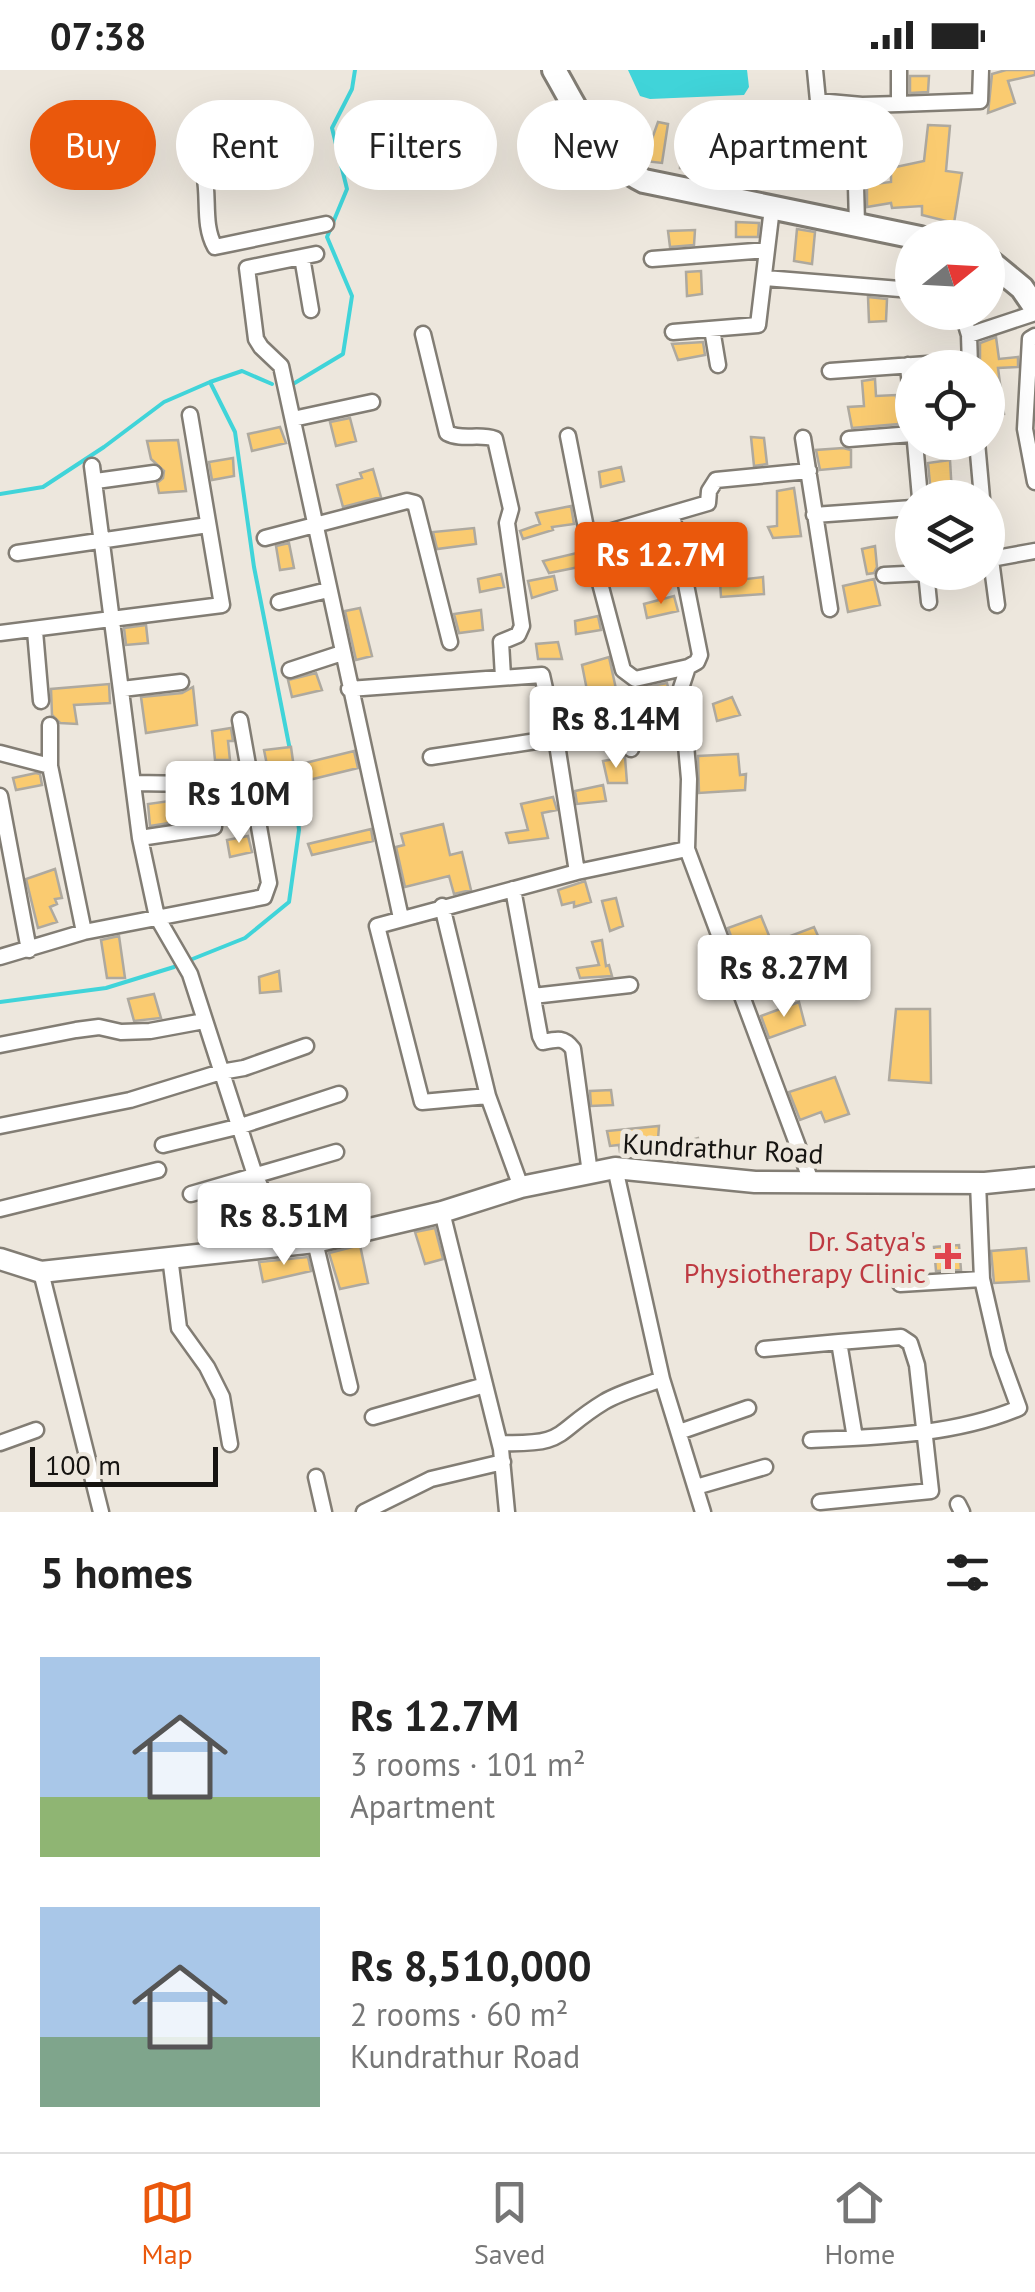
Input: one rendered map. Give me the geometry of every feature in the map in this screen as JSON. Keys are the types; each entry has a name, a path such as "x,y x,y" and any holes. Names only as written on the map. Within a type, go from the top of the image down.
{"main road":[{"path":"554,70 597,143 626,172 644,181 895,233"},
{"path":"1005,274 1022,288 1035,310"}],"street":[{"path":"815,70 818,100"},
{"path":"899,100 900,70"},
{"path":"903,104 980,102 982,70"},
{"path":"206,190 210,240 214,246 326,224"},
{"path":"856,190 857,225"},
{"path":"673,332 758,325 772,208"},
{"path":"244,241 256,338 260,347 281,366 401,918"},
{"path":"652,259 766,250"},
{"path":"248,268 309,255 311,310"},
{"path":"764,278 895,289"},
{"path":"970,335 1035,310"},
{"path":"712,329 718,365"},
{"path":"968,330 970,350"},
{"path":"423,334 447,432 495,439 510,508 506,523 522,626 518,635 501,642 503,677"},
{"path":"1035,336 1030,339 1025,428 1035,482"},
{"path":"830,371 895,366"},
{"path":"294,420 372,402"},
{"path":"0,634 222,606 190,416"},
{"path":"849,439 895,435"},
{"path":"568,436 588,538 622,670 635,679 698,662 700,647 672,514"},
{"path":"803,438 830,609"},
{"path":"588,538 708,503 709,490 716,480 809,471"},
{"path":"154,472 94,474 140,838 157,917 190,974 255,1176 287,1244"},
{"path":"265,538 407,501 415,504 450,642"},
{"path":"814,515 895,509"},
{"path":"16,552 208,526"},
{"path":"1005,557 1035,551"},
{"path":"884,575 895,574"},
{"path":"279,602 328,590"},
{"path":"928,590 929,602"},
{"path":"995,590 997,605"},
{"path":"35,631 41,701"},
{"path":"290,670 342,653"},
{"path":"688,667 681,688 689,779 687,848 811,1180"},
{"path":"350,689 542,674 577,872"},
{"path":"122,690 180,682"},
{"path":"623,707 631,749"},
{"path":"626,727 684,715"},
{"path":"0,957 84,932 257,899 269,891 240,720"},
{"path":"50,725 50,766 84,932"},
{"path":"430,756 556,738"},
{"path":"0,753 50,766"},
{"path":"134,783 252,785"},
{"path":"0,796 2,824 29,950"},
{"path":"140,838 214,827"},
{"path":"488,1096 422,1102 377,926 513,888 687,848"},
{"path":"513,888 543,1042 560,1039 574,1049 590,1173"},
{"path":"442,906 488,1096 521,1187"},
{"path":"533,996 630,986"},
{"path":"0,1045 76,1030 150,1031 204,1021"},
{"path":"0,1126 130,1100 306,1046"},
{"path":"163,1145 241,1126 339,1094"},
{"path":"190,1194 336,1152"},
{"path":"615,1168 662,1379 704,1512"},
{"name":"Kundrathur Road","path":"0,1260 41,1272 315,1242 442,1212 521,1187 615,1168 716,1180 978,1183 1035,1178"},
{"path":"0,1209 158,1170"},
{"path":"811,1440 924,1431 992,1420 1019,1408 999,1353 982,1279 978,1183"},
{"path":"442,1212 501,1451 507,1512"},
{"path":"315,1242 350,1387"},
{"path":"170,1257 179,1328 207,1367 222,1397 230,1444"},
{"path":"41,1272 101,1512"},
{"path":"900,1284 982,1279"},
{"path":"764,1349 900,1338 910,1343 917,1364 931,1492 820,1502"},
{"path":"839,1342 855,1438"},
{"path":"364,1512 501,1451 556,1438 606,1400 662,1379"},
{"path":"373,1417 485,1385"},
{"path":"678,1432 748,1408"},
{"path":"0,1443 36,1430"},
{"path":"696,1487 765,1467"},
{"path":"316,1477 324,1512"}],"water":[{"path":"628,70 747,70 749,87 744,95 650,99 640,96"}],"building":[{"path":"1035,70 1035,75 1008,81 1015,103 988,113 992,74"},
{"path":"910,76 929,76 928,92 910,93"},
{"path":"658,122 668,124 662,163 654,162"},
{"path":"928,125 950,126 946,171 962,173 954,220 922,215 922,206 892,208 891,203 867,207 867,190 903,190 903,165 924,161"},
{"path":"736,222 759,223 758,237 736,237"},
{"path":"797,229 815,232 812,264 794,261"},
{"path":"695,230 694,245 670,247 668,231"},
{"path":"701,271 702,294 687,296 686,272"},
{"path":"868,297 887,299 886,321 869,322"},
{"path":"996,337 998,350 980,350 980,343"},
{"path":"703,342 705,355 678,360 672,344"},
{"path":"1018,357 1018,367 1005,368 1005,358"},
{"path":"875,379 876,396 895,395 895,424 852,428 848,407 864,406 862,381"},
{"path":"350,418 356,441 336,446 330,422"},
{"path":"280,427 286,443 252,451 248,434"},
{"path":"751,437 764,438 767,464 754,466"},
{"path":"178,440 186,491 159,493 157,483 164,471 151,459 147,441"},
{"path":"816,450 851,450 851,467 820,470"},
{"path":"233,458 234,476 212,480 209,462"},
{"path":"950,460 951,480 930,480 928,463"},
{"path":"621,467 624,481 601,487 599,472"},
{"path":"373,469 381,497 343,507 337,485 362,478 360,473"},
{"path":"794,488 801,536 773,538 768,527 777,526 777,491"},
{"path":"571,506 574,524 552,527 553,530 523,539 520,531 540,524 536,513"},
{"path":"474,528 476,544 437,549 433,532"},
{"path":"289,543 294,568 280,570 276,546"},
{"path":"875,546 877,567 874,573 867,574 862,549"},
{"path":"668,550 671,566 650,568 649,552"},
{"path":"581,552 584,566 549,573 543,561"},
{"path":"720,554 723,572 696,579 692,562"},
{"path":"501,574 504,587 480,592 478,579"},
{"path":"554,576 557,590 532,598 528,581"},
{"path":"763,577 764,594 721,597 720,582"},
{"path":"874,579 880,605 848,612 843,586"},
{"path":"674,596 678,611 647,618 644,604"},
{"path":"360,608 372,656 356,660 345,611"},
{"path":"481,610 483,630 459,633 454,614"},
{"path":"598,616 601,630 576,634 575,621"},
{"path":"146,625 148,643 126,645 124,628"},
{"path":"558,642 562,659 538,659 536,644"},
{"path":"609,657 618,698 612,708 615,735 596,736 582,665"},
{"path":"316,673 322,690 292,697 288,680"},
{"path":"667,683 672,703 636,714 635,708 646,687"},
{"path":"109,684 110,703 74,705 77,724 60,723 52,715 51,689"},
{"path":"193,687 197,725 146,733 141,697 182,693"},
{"path":"732,697 740,715 717,721 713,704"},
{"path":"231,728 230,760 215,760 212,731"},
{"path":"291,747 294,768 268,770 264,750"},
{"path":"354,751 358,768 305,781 301,764"},
{"path":"738,754 740,775 746,774 745,790 699,793 698,756"},
{"path":"625,757 627,783 608,783 603,761"},
{"path":"40,774 42,785 16,790 13,778"},
{"path":"603,785 606,801 577,804 575,791"},
{"path":"177,794 188,795 188,820 150,826 148,804 177,800"},
{"path":"553,797 557,810 542,813 548,838 509,843 506,833 528,830 521,804"},
{"path":"443,824 450,855 462,852 471,890 454,894 449,876 405,887 396,847 404,845 401,834"},
{"path":"371,829 373,841 312,855 308,844"},
{"path":"248,836 252,852 230,857 227,840"},
{"path":"55,869 62,898 55,899 57,904 50,907 57,922 38,928 26,879"},
{"path":"585,881 591,902 574,907 574,902 562,905 558,890"},
{"path":"616,898 623,926 610,931 602,901"},
{"path":"761,916 772,943 814,927 823,947 745,975 728,928"},
{"path":"119,936 125,978 107,978 101,940"},
{"path":"602,940 606,966 609,965 612,976 580,978 577,968 599,965 592,942"},
{"path":"279,971 281,991 260,993 259,977"},
{"path":"154,994 161,1018 134,1021 128,999"},
{"path":"799,1002 805,1025 769,1038 761,1016"},
{"path":"896,1009 930,1009 931,1083 889,1080"},
{"path":"835,1077 849,1114 825,1122 821,1112 800,1120 789,1092"},
{"path":"611,1090 613,1105 591,1106 590,1091"},
{"path":"659,1126 657,1152 620,1152 619,1145 610,1146 607,1131"},
{"path":"698,1138 702,1151 678,1160 673,1145"},
{"path":"435,1228 443,1259 425,1264 415,1232"},
{"path":"360,1245 368,1283 340,1289 329,1253"},
{"path":"959,1245 961,1270 936,1271 934,1247"},
{"path":"1026,1248 1029,1281 994,1283 991,1251"},
{"path":"308,1257 311,1271 263,1282 259,1262"}],"waterway":[{"path":"293,384 343,354 352,296 327,237 347,189 332,128 352,89 355,70"},
{"path":"272,384 242,371 210,382 235,432 254,567 290,750"},
{"path":"0,494 43,487 164,402 210,382"},
{"path":"190,960 245,938 289,902 299,830 292,765"},
{"path":"0,1002 106,988 174,967"}],"place":[{"name":"Dr. Satya's Physiotherapy Clinic","path":"948,1256"}]}
